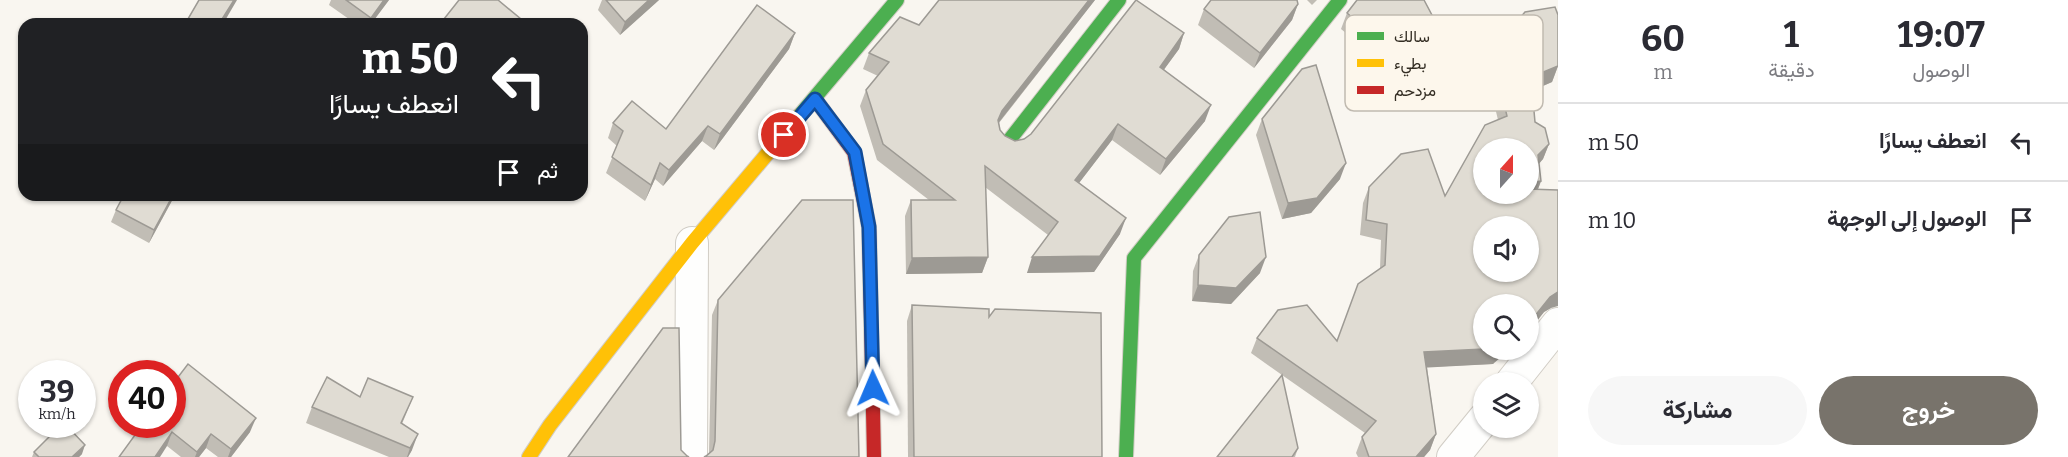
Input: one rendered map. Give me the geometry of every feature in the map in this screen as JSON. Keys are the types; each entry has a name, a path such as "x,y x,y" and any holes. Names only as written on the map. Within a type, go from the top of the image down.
{"street":[{"path":"529,457 550,425 692,243 897,0"},
{"path":"1011,138 1119,0"},
{"path":"1126,457 1134,258 1340,0"},
{"path":"815,99 855,152 869,227 874,457"},
{"path":"691,457 692,243"},
{"path":"1520,372 1558,324"},
{"path":"1454,457 1473,433"}],"building":[{"path":"199,0 234,0 223,18 188,18"},
{"path":"346,0 384,0 371,18"},
{"path":"459,0 498,0 520,18 445,18"},
{"path":"606,0 649,0 625,22"},
{"path":"939,0 1089,0 1002,111 998,120 1000,130 1005,136 1015,141 1031,134 1136,0 1184,33 1160,67 1211,105 1166,159 1118,124 1075,180 1126,218 1100,256 1032,257 1058,222 985,166 988,257 912,258 911,200 955,200 883,144 866,90 889,62 869,53 900,17 919,25"},
{"path":"1211,0 1297,0 1298,4 1260,53 1204,9"},
{"path":"1357,0 1424,0 1432,15 1349,15 1347,13"},
{"path":"757,5 795,33 720,134 708,126 669,170 660,163 651,185 612,157 623,131 613,123 632,101 666,129"},
{"path":"1555,7 1558,15 1558,66 1543,72 1543,15 1522,15 1525,12"},
{"path":"1316,65 1346,163 1317,198 1288,203 1262,119 1302,69"},
{"path":"1506,111 1534,111 1535,122 1545,128 1549,144 1539,154 1539,138 1478,138 1485,125 1507,116"},
{"path":"1473,146 1473,204 1539,204 1539,189 1558,190 1558,292 1550,297 1539,311 1539,294 1473,294 1473,350 1424,352 1436,434 1416,457 1369,457 1362,437 1376,421 1257,338 1278,310 1307,305 1337,341 1358,284 1385,265 1387,224 1366,220 1369,187 1401,154 1428,149 1445,196"},
{"path":"802,200 853,200 859,457 704,457 713,450 715,441 718,300"},
{"path":"121,201 170,201 154,230 116,210"},
{"path":"1260,212 1266,257 1236,288 1198,285 1199,255 1229,217"},
{"path":"912,305 989,309 989,317 995,309 1101,313 1102,457 914,457"},
{"path":"663,328 679,328 681,450 689,457 568,457"},
{"path":"188,364 256,418 231,449 211,434 197,452 180,438 186,438 186,367"},
{"path":"1282,375 1298,448 1292,457 1217,457"},
{"path":"327,377 360,397 368,378 413,397 401,423 418,434 410,448 312,407"},
{"path":"48,438 78,438 85,445 72,457 39,457 34,452"},
{"path":"133,438 168,438 155,457 119,457"}],"traffic: fast":[{"path":"800,115 897,0"},
{"path":"1011,138 1119,0"},
{"path":"1126,457 1134,258 1340,0"}],"traffic: slow":[{"path":"529,457 550,425 692,243 800,115"}],"traffic: jam":[{"path":"815,99 854,152 869,227 874,457"}],"route":[{"path":"784,135 815,99 855,152 869,227 873,388"}]}
